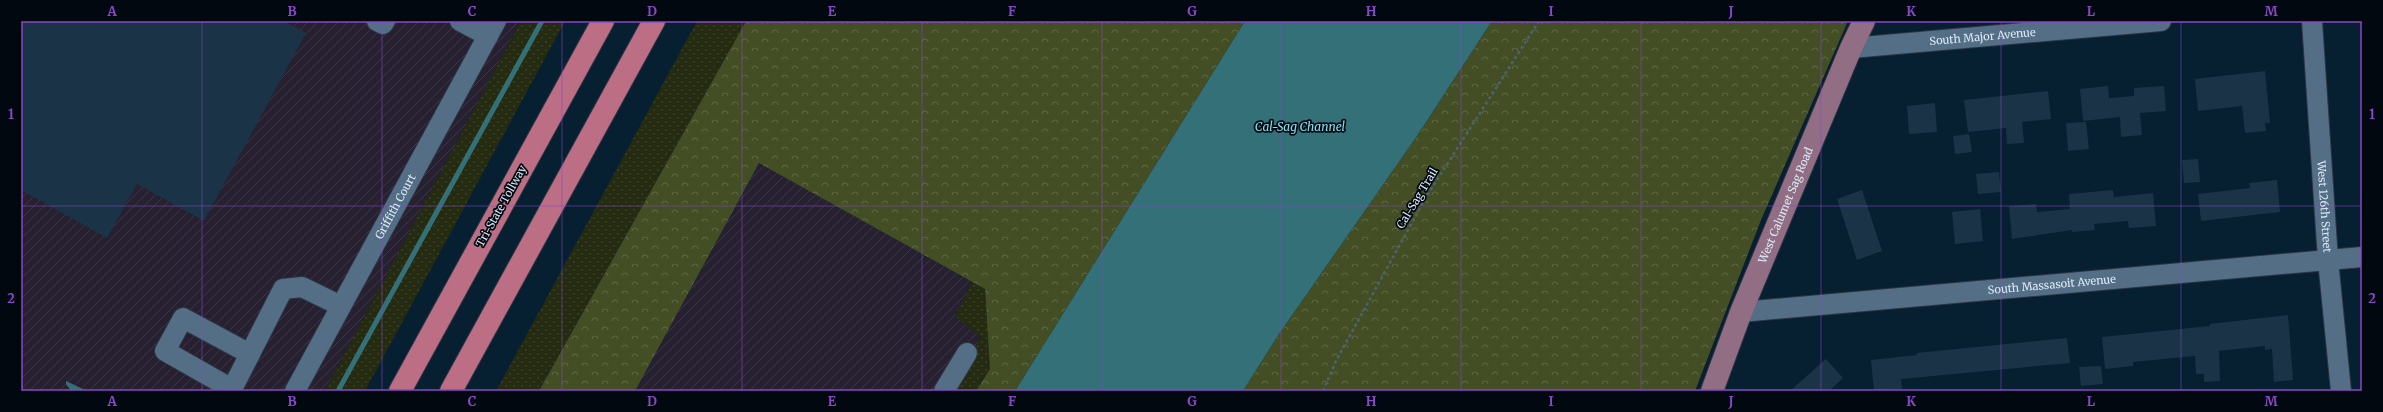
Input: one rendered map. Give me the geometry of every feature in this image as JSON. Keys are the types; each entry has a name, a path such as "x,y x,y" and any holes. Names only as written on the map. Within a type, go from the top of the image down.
{"highway":[{"name":"Tri-State Tollway","path":"400,391 603,21"},
{"path":"451,391 654,21"}],"main road":[{"name":"West Calumet Sag Road","path":"1712,391 1741,312 1851,48 1864,21"}],"street":[{"path":"377,21 383,24 384,21"},
{"path":"460,21 492,29"},
{"name":"South Major Avenue","path":"1851,48 2161,21"},
{"name":"West 126th Street","path":"2312,21 2328,260 2341,391"},
{"name":"Griffith Court","path":"295,391 492,29"},
{"name":"South Massasoit Avenue","path":"1741,312 2362,256"},
{"path":"250,354 183,318 165,351 232,390 283,289 302,287 341,306"},
{"path":"944,391 967,353"}],"path":[{"name":"Cal-Sag Trail","path":"1323,391 1336,361 1426,197 1539,21"}],"shaded area":[{"path":"21,21 521,21 325,391 21,391"},
{"path":"521,21 565,21 365,391 325,391"},
{"path":"697,21 746,21 539,391 496,391"},
{"path":"759,163 972,282 955,316 981,337 948,391 635,391"},
{"path":"972,282 985,289 990,369 976,391 948,391 981,337 955,316"}],"green space":[{"path":"746,21 1245,21 1015,391 976,391 990,369 985,289 759,163 635,391 539,391"},
{"path":"1492,21 1848,21 1761,220 1695,391 1243,391 1279,334 1417,136"}],"water":[{"name":"Cal-Sag Channel","path":"1245,21 1492,21 1417,136 1279,334 1243,391 1015,391"},
{"path":"66,381 87,391 71,391 66,384"}],"building":[{"path":"21,21 284,21 306,33 204,221 137,184 107,238 21,190"},
{"path":"2265,71 2270,123 2265,123 2266,131 2245,133 2242,106 2198,111 2195,79"},
{"path":"2108,86 2109,98 2134,96 2134,88 2164,86 2166,111 2140,113 2142,135 2121,137 2120,117 2083,121 2080,89"},
{"path":"2048,91 2051,119 2022,122 2024,143 2007,144 2006,128 1968,132 1964,100"},
{"path":"1935,103 1937,132 1909,134 1907,106"},
{"path":"2086,122 2089,149 2068,151 2066,123"},
{"path":"1969,134 1972,152 1955,154 1953,136"},
{"path":"2198,159 2200,182 2184,183 2182,160"},
{"path":"1999,172 2001,192 1978,194 1976,174"},
{"path":"2277,180 2280,212 2201,221 2198,194 2250,188 2249,183"},
{"path":"1862,190 1882,251 1857,260 1837,199"},
{"path":"2113,190 2114,197 2153,193 2156,226 2129,228 2128,221 2094,224 2095,230 2072,232 2072,230 2012,239 2009,206 2036,204 2037,212 2070,209 2069,194"},
{"path":"1980,209 1983,241 1955,244 1952,212"},
{"path":"2288,315 2293,380 2274,382 2272,349 2265,350 2265,346 2219,351 2220,381 2204,382 2204,374 2196,374 2195,356 2133,362 2133,366 2105,369 2102,337 2210,326 2210,324"},
{"path":"2067,338 2070,363 1901,379 1902,389 1874,391 1871,360 1917,355 1916,353"},
{"path":"1826,359 1843,378 1829,391 1790,391"},
{"path":"2101,366 2103,384 2081,386 2079,367"}],"waterway":[{"path":"338,391 542,21"}]}
